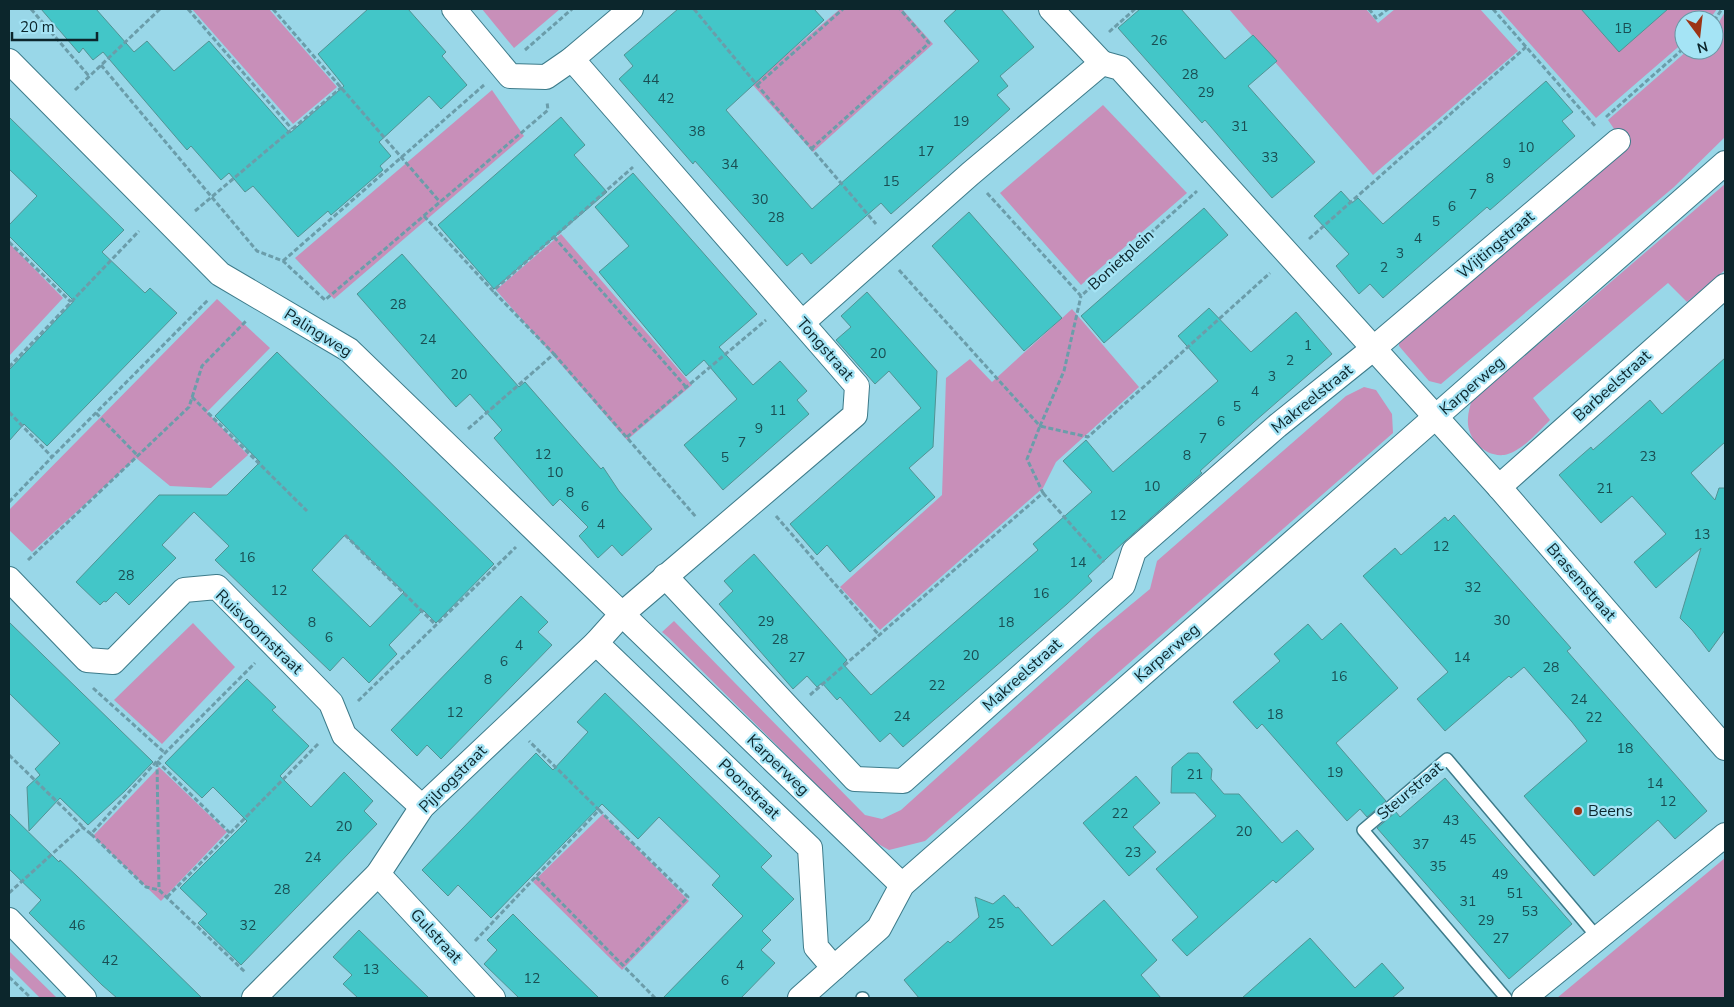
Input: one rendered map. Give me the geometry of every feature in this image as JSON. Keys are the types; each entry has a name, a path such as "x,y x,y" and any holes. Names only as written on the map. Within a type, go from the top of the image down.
{"street":[{"path":"454,9 510,76 546,77 572,59 631,9"},
{"path":"1052,9 1095,56 1120,68 1436,417"},
{"path":"803,322 970,174 1095,56"},
{"name":"Tongstraat","path":"572,59 857,386 855,415 622,614"},
{"name":"Palingweg","path":"9,61 159,210 220,274 349,350 622,614"},
{"name":"Wijtingstraat","path":"1374,348 1618,141"},
{"name":"Karperweg","path":"622,614 902,885 1725,163"},
{"name":"Barbeelstraat","path":"1499,487 1725,286"},
{"name":"Makreelstraat","path":"665,576 855,779 903,781 1123,585 1134,551 1277,426 1374,348"},
{"name":"Brasemstraat","path":"1436,417 1725,748"},
{"path":"16,572 87,660 96,661"},
{"name":"Ruisvoornstraat","path":"96,661 112,662 184,590 217,588 331,703 344,736 422,807"},
{"name":"Pijlrogstraat","path":"259,994 378,874 422,807 596,642 622,614"},
{"name":"Poonstraat","path":"596,642 810,848 816,947 834,968"},
{"path":"1524,998 1725,835"},
{"name":"Gulstraat","path":"378,874 494,998"},
{"path":"800,998 879,928 902,885"},
{"path":"9,920 84,998"}],"lane":[{"name":"Steurstraat","path":"1506,998 1363,830 1447,759 1598,938"}],"path":[{"path":"31,9 90,76"},
{"path":"56,108 160,9"},
{"path":"188,9 292,129"},
{"path":"273,9 440,202"},
{"path":"283,261 572,9"},
{"path":"694,9 811,149 888,248 1040,426 1088,437 1526,47"},
{"path":"757,85 842,9"},
{"path":"811,149 929,43 900,9"},
{"path":"1095,56 1135,9"},
{"path":"1369,9 1376,18 1388,9"},
{"path":"1493,9 1595,126 1618,141"},
{"path":"1595,126 1674,57"},
{"path":"101,65 256,250 283,261 325,300 548,110 546,77"},
{"path":"176,228 342,87"},
{"path":"493,291 652,150"},
{"name":"Bonietplein","path":"970,174 1081,296 1216,174"},
{"path":"9,367 159,210"},
{"path":"424,216 554,354 712,537"},
{"path":"554,237 686,387"},
{"path":"9,242 70,302"},
{"path":"9,502 229,279"},
{"path":"1081,296 1064,371 1026,459 1043,493 1123,585"},
{"path":"16,572 188,407 202,366 266,300"},
{"path":"627,437 785,304"},
{"path":"448,447 554,354"},
{"path":"192,397 307,511"},
{"path":"9,412 52,457"},
{"path":"96,412 138,456"},
{"path":"792,710 1043,493"},
{"path":"759,497 879,635"},
{"path":"167,897 339,721 534,529"},
{"path":"345,535 436,625"},
{"path":"91,834 156,761 258,660"},
{"path":"96,661 93,687 165,752"},
{"path":"511,723 688,897 623,965"},
{"path":"9,755 146,886 159,890 167,897 259,994"},
{"path":"156,761 230,833"},
{"path":"156,761 159,890"},
{"path":"458,960 599,810"},
{"path":"9,893 82,826"},
{"path":"536,877 655,998"},
{"path":"9,977 31,998"}],"shaded area":[{"path":"192,9 269,9 337,87 293,124"},
{"path":"482,9 560,9 514,48"},
{"path":"840,9 902,9 933,44 813,152 752,84"},
{"path":"1229,9 1366,9 1378,23 1395,9 1480,9 1518,51 1373,175"},
{"path":"1499,9 1717,9 1674,10 1674,51 1596,118"},
{"path":"1725,12 1725,137 1674,187 1441,384 1429,381 1399,346 1399,337 1584,187 1579,180 1623,142 1608,120 1677,60 1724,60"},
{"path":"492,90 524,136 334,299 295,258"},
{"path":"1103,105 1187,193 1081,285 1000,193"},
{"path":"1725,184 1725,270 1687,302 1668,283 1533,398 1550,420 1523,446 1504,455 1496,455 1489,453 1477,444 1468,425 1471,402"},
{"path":"561,234 692,385 627,440 496,290"},
{"path":"9,243 63,298 9,356"},
{"path":"217,299 270,348 207,412 248,455 211,488 170,486 136,458 32,552 9,530 9,510"},
{"path":"1072,309 1139,387 1056,462 1043,488 880,630 840,587 942,495 946,378 970,359 992,382"},
{"path":"1364,387 1376,390 1392,414 1393,433 925,841 889,850 873,841 662,632 674,621 865,815 882,819 901,810 1098,632 1150,589 1157,561 1346,396"},
{"path":"193,623 235,667 162,744 114,700"},
{"path":"159,767 227,832 161,901 93,836"},
{"path":"603,814 689,901 622,970 533,882"},
{"path":"1725,858 1725,998 1557,998"},
{"path":"9,951 57,998 40,998 9,967"}],"building":[{"path":"41,9 96,9 134,52 147,41 174,71 209,41 290,133 344,86 318,54 368,9 408,9 446,52 442,56 467,85 441,109 429,96 379,142 391,156 380,166 383,170 331,215 328,211 298,237 253,186 245,192 229,173 221,180 191,146 187,150 103,52 93,60 83,48 79,53"},
{"path":"678,9 814,9 824,20 726,110 812,209 979,61 944,21 957,9 1001,9 1034,47 1000,76 1008,86 997,95 1010,109 981,135 891,214 881,203 811,264 802,253 787,266 695,161 693,164 619,79 633,66 624,55"},
{"path":"1140,9 1181,9 1225,59 1253,35 1277,61 1248,86 1315,162 1272,198 1205,120 1202,123 1118,28"},
{"path":"1581,9 1668,9 1619,52"},
{"path":"1546,81 1573,112 1562,121 1575,136 1490,210 1487,207 1383,298 1370,284 1359,294 1336,266 1349,254 1314,216 1341,191 1352,203 1358,198 1383,224"},
{"path":"9,117 124,230 102,252 145,293 150,288 177,313 47,446 24,424 9,441 9,370 74,301 9,236 9,225 37,196 9,169"},
{"path":"561,117 585,145 574,155 607,192 494,289 438,225"},
{"path":"633,173 757,314 719,347 753,385 780,361 807,391 797,400 809,414 723,490 684,445 737,399 704,360 686,376 599,272 629,246 595,207"},
{"path":"1204,208 1228,235 1104,343 1081,316"},
{"path":"969,212 1062,318 1024,351 932,246"},
{"path":"402,254 519,387 525,382 601,469 603,467 619,491 652,529 622,556 612,545 598,558 579,536 588,527 560,499 553,506 494,438 502,430 470,394 456,407 357,294"},
{"path":"867,292 937,371 933,447 909,468 935,497 850,572 827,545 817,555 790,524 921,408 889,371 875,384 836,340 851,327 841,316"},
{"path":"1209,308 1251,352 1296,312 1332,354 1254,422 1200,471 1202,473 1125,541 1088,576 1092,581 1067,604 903,747 890,733 880,742 840,697 837,700 822,683 817,687 807,676 793,689 719,604 733,591 724,581 754,554 847,660 843,664 871,695 1038,550 1033,544 1092,492 1063,461 1086,440 1113,472 1218,381 1178,336"},
{"path":"277,352 494,564 436,623 423,610 389,645 397,654 369,683 343,657 330,671 215,560 229,546 194,512 162,545 176,558 129,605 116,592 100,605 76,582 159,495 227,495 260,462 215,416","holes":["345,535 404,592 370,627 312,570"]},
{"path":"1725,358 1725,442 1691,473 1715,500 1719,488 1725,488 1725,630 1709,652 1680,618 1701,548 1656,588 1634,562 1666,534 1632,496 1601,523 1559,475 1591,447 1593,450 1650,400 1662,414"},
{"path":"1454,515 1571,648 1567,651 1707,811 1675,839 1658,820 1594,876 1524,796 1587,741 1524,667 1511,678 1509,676 1445,731 1417,699 1448,672 1363,576 1395,548 1401,555 1445,517 1448,521"},
{"path":"521,596 548,622 538,632 552,645 441,759 427,745 417,756 391,730"},
{"path":"9,622 153,762 88,825 60,798 29,831 27,787 40,775 35,769 60,743 9,693"},
{"path":"1341,623 1398,688 1336,743 1386,801 1367,817 1360,809 1347,821 1262,724 1257,729 1233,702 1280,661 1274,654 1308,624 1322,640"},
{"path":"247,679 276,707 272,710 309,746 280,776 311,807 344,772 373,801 364,811 377,824 241,965 198,923 207,914 180,888 247,821 213,787 202,798 165,763"},
{"path":"605,693 772,856 761,867 794,899 762,931 771,940 761,950 775,963 741,998 663,998 743,916 712,885 720,876 659,817 638,839 602,804 491,918 458,885 448,896 422,870 536,753 553,770 588,732 577,722"},
{"path":"1188,753 1198,753 1212,769 1211,779 1224,794 1239,794 1282,843 1297,830 1314,849 1276,883 1273,880 1187,956 1172,940 1198,917 1156,869 1216,816 1195,793 1171,793 1172,767"},
{"path":"1136,776 1160,803 1133,827 1156,852 1129,876 1083,823"},
{"path":"1445,778 1572,924 1509,979 1377,828 1396,812 1400,817"},
{"path":"9,813 59,862 60,860 78,877 202,998 117,998 102,985 29,913 41,900 9,869"},
{"path":"1004,895 1016,908 1018,907 1052,946 1104,900 1157,960 1141,975 1161,998 919,998 904,980 948,941 950,943 979,917 975,897 993,904"},
{"path":"513,914 599,998 519,998 484,964 497,950 487,940"},
{"path":"359,930 429,998 358,998 343,984 352,975 333,957"},
{"path":"1310,938 1355,988 1382,963 1404,988 1392,998 1242,998"}],"place":[{"name":"Beens","path":"1578,811"}]}
